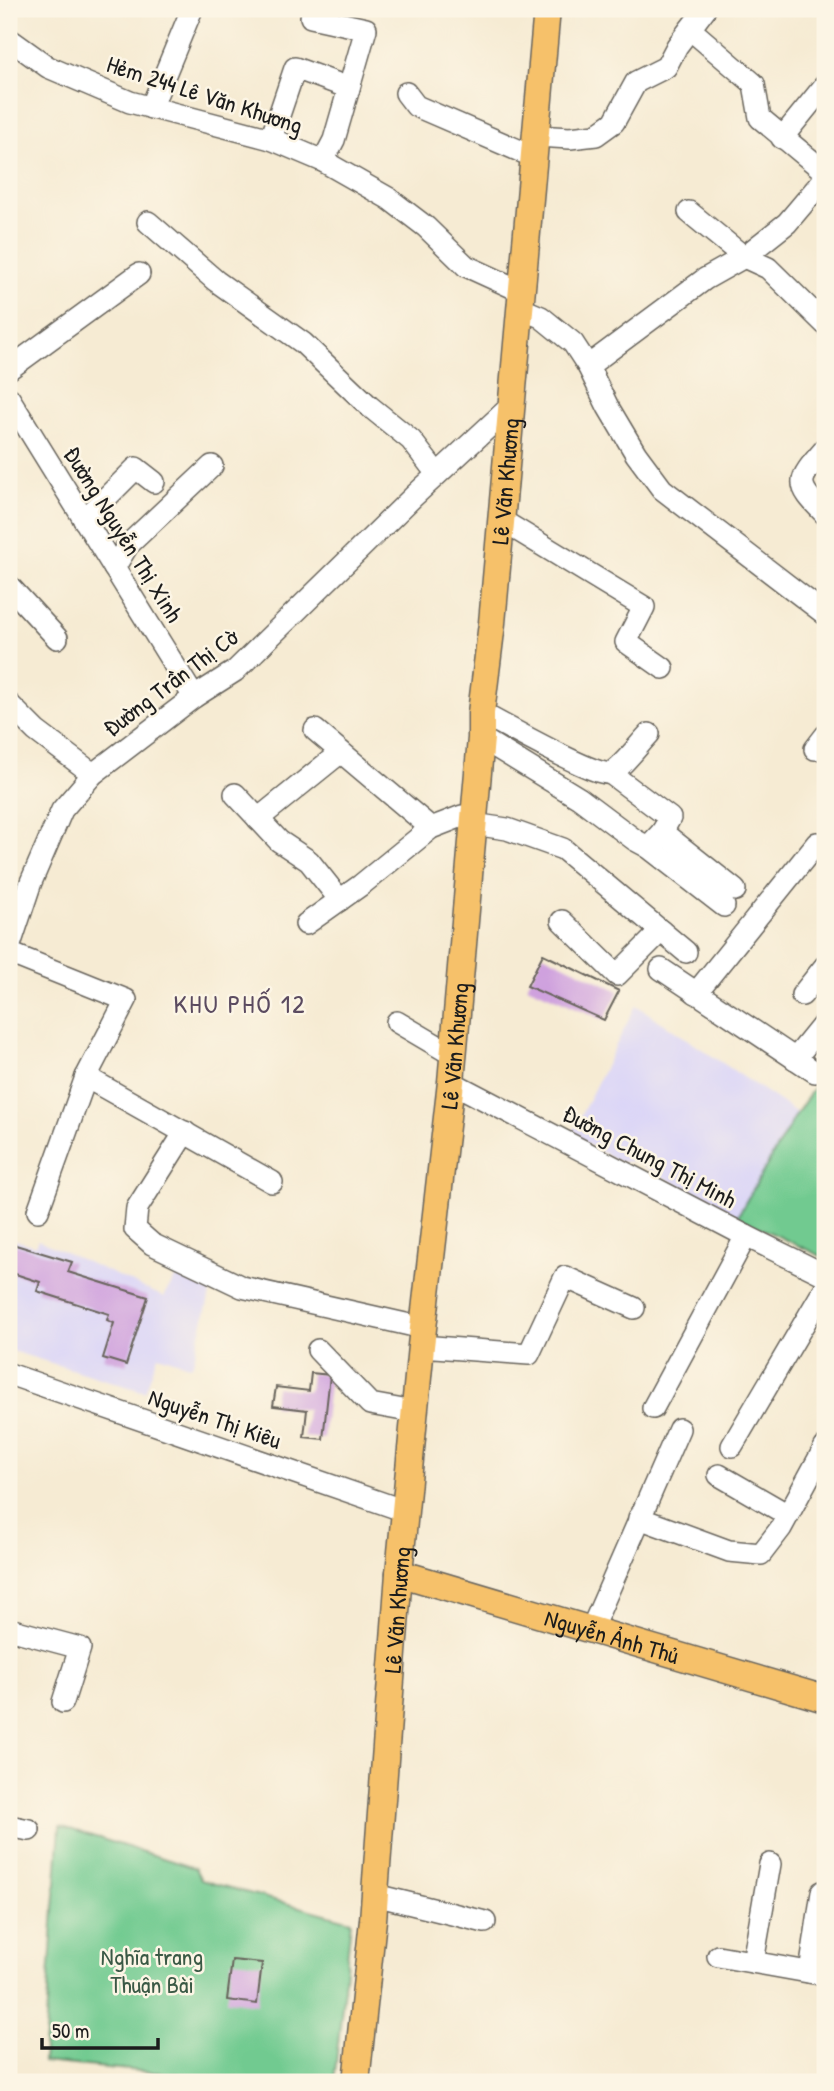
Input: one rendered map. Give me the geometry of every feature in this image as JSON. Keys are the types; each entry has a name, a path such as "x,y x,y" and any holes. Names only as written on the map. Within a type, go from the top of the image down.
{"main road":[{"name":"Lê Văn Khương","path":"356,2082 375,1895 399,1573 451,1082 547,9"},
{"name":"Nguyễn Ảnh Thủ","path":"399,1573 825,1699"}],"street":[{"path":"151,108 192,9"},
{"path":"406,93 416,106 535,147 596,135 614,122 636,82 666,67 705,9"},
{"path":"312,17 366,29 334,140 323,161"},
{"path":"690,29 754,85 760,118 825,172"},
{"name":"Hẻm 244 Lê Văn Khương","path":"9,39 48,67 130,102 271,139 323,161 388,198 426,227 466,266 522,301 573,343 636,454 662,489 825,614"},
{"path":"271,139 295,68 349,88"},
{"path":"782,138 825,85"},
{"path":"588,366 705,279 744,257 787,223 825,178"},
{"path":"689,212 744,257 768,268 825,324"},
{"path":"148,222 216,281 303,343 369,406 411,440 437,474"},
{"path":"9,369 139,274"},
{"name":"Đường Nguyễn Thị Xinh","path":"9,398 194,698"},
{"name":"Đường Trần Thị Cờ","path":"9,951 32,881 62,810 93,774 194,698 235,671 437,474 510,407"},
{"path":"825,449 804,472 802,483 803,491 825,514"},
{"path":"114,568 128,545 212,466"},
{"path":"84,520 136,468 154,482"},
{"path":"501,520 644,607 626,642 663,668"},
{"path":"9,588 57,638"},
{"path":"9,704 36,730 93,774"},
{"path":"481,725 603,774 610,773 649,734"},
{"path":"481,725 635,840 655,840 727,903 745,932"},
{"path":"315,730 431,828"},
{"path":"258,819 341,752"},
{"path":"610,773 670,818 655,840"},
{"path":"235,794 279,841 309,861 340,900"},
{"path":"306,924 431,828 462,816 563,849 686,952"},
{"path":"696,993 817,843 825,852"},
{"path":"562,920 617,975 661,931"},
{"path":"9,951 126,1000 86,1077 38,1211"},
{"path":"661,969 815,1072"},
{"path":"803,995 824,972"},
{"path":"796,1059 825,1021"},
{"path":"397,1022 453,1055"},
{"path":"86,1077 272,1182"},
{"name":"Đường Chung Thị Minh","path":"451,1082 825,1275"},
{"path":"185,1132 137,1208 135,1229 152,1244 242,1287 422,1337 529,1354 565,1277 634,1308"},
{"path":"653,1408 746,1236"},
{"path":"732,1446 825,1288"},
{"path":"318,1350 370,1404 414,1412"},
{"name":"Nguyễn Thị Kiêu","path":"9,1374 405,1511"},
{"path":"592,1629 679,1429"},
{"path":"639,1518 729,1551 761,1555 788,1515 825,1447"},
{"path":"719,1475 788,1515"},
{"path":"9,1629 80,1648 63,1702"},
{"path":"753,1962 770,1864"},
{"path":"718,1956 818,1973 822,1892"},
{"path":"375,1895 485,1922"}],"shaded area":[{"path":"636,1005 797,1113 737,1217 633,1161 620,1162 569,1134 574,1129"},
{"path":"9,1238 35,1246 38,1240 164,1297 182,1266 213,1282 192,1366 158,1355 145,1392 9,1350"}],"green space":[{"path":"825,1071 825,1258 737,1217 797,1113"},
{"name":"Nghĩa trang Thuận Bài","path":"60,1826 195,1868 201,1880 351,1921 334,2082 260,2082 43,2062"}],"building":[{"path":"543,954 619,991 604,1020 527,986"},
{"path":"9,1243 72,1262 68,1272 148,1297 126,1365 103,1358 114,1323 107,1320 109,1314 37,1291 40,1282 9,1272"},
{"path":"311,1373 330,1375 323,1439 304,1437 307,1410 273,1406 276,1387 309,1391"},
{"path":"232,1960 262,1963 257,2004 227,2000"}],"district":[{"name":"KHU PHỐ 12","path":"240,1003"}]}
